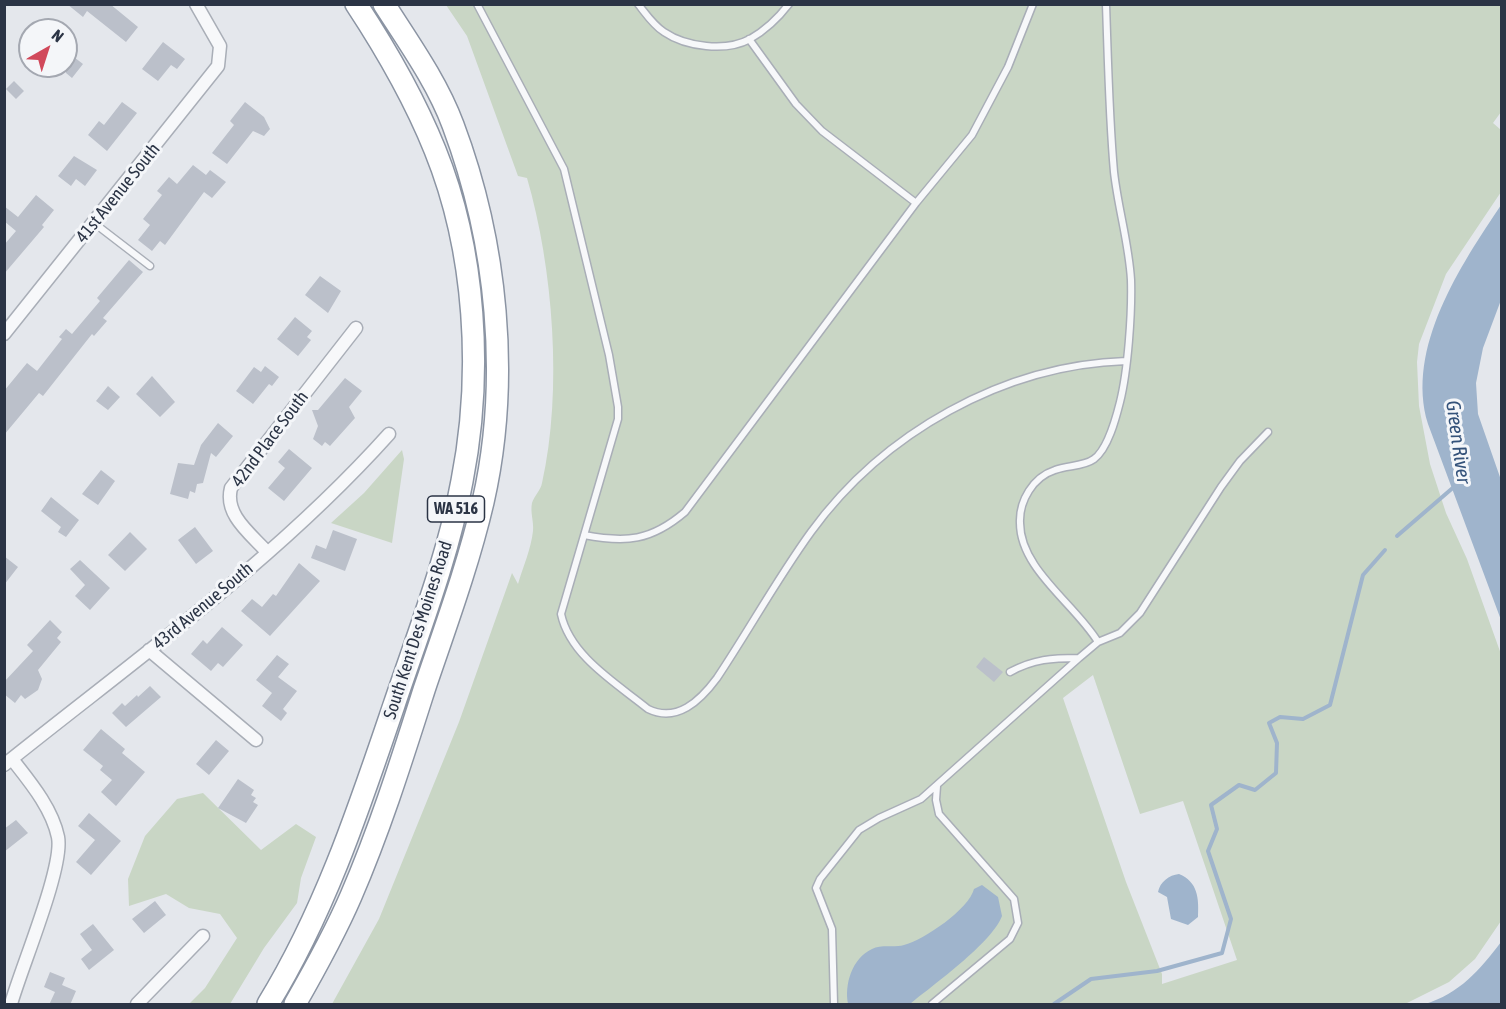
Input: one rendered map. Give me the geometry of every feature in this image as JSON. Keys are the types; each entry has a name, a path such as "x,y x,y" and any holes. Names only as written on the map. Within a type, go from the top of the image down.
{"highway":[{"name":"South Kent Des Moines Road","path":"268,1005 327,890 380,748 452,525 466,458 472,402 473,370 469,290 461,244 444,175 436,151 400,74 356,4"},
{"name":"South Kent Des Moines Road","path":"295,1005 351,897 376,833 464,569 483,500 494,429 497,358 493,290 477,205 453,124 431,80 384,4"}],"street":[{"name":"41st Avenue South","path":"4,334 218,66 220,46 196,4"},
{"name":"42nd Place South","path":"267,552 232,511 228,497 231,488 356,328"},
{"name":"43rd Avenue South","path":"8,762 149,650 267,552 346,482 389,434"},
{"path":"149,650 256,740"},
{"path":"8,762 46,809 57,833 59,845 54,873 11,1005"},
{"path":"137,1005 203,936"}],"lane":[{"path":"477,4 564,169 611,366 618,419 561,614 563,624 592,663 648,709 658,713 672,713 691,706 708,690 811,532 835,502 891,450 940,415 999,388 1081,366 1126,361"},
{"path":"638,4 662,31 676,39 698,44 720,45 749,39 789,4"},
{"path":"584,534 610,540 651,535 685,512 916,203 972,135 1008,67 1033,4"},
{"path":"1098,642 1078,613 1033,564 1021,534 1020,513 1028,493 1045,474 1093,460 1100,453 1120,402 1126,361 1131,281 1115,175 1109,116 1106,4"},
{"path":"749,39 796,104 822,131 916,203"},
{"path":"94,223 150,266"},
{"path":"834,1005 834,942 827,912 818,893 817,883 859,830 879,818 908,807 938,786 1079,658 1098,642 1120,633 1140,613 1234,470 1268,432"},
{"path":"1010,672 1044,657 1079,658"},
{"path":"932,1005 1010,939 1018,923 1014,899 939,814 936,800 938,786"}],"green space":[{"path":"446,5 1501,5 1501,112 1493,123 1501,130 1501,192 1446,274 1419,344 1417,362 1419,406 1430,464 1446,513 1467,559 1502,657 1501,921 1475,959 1449,982 1405,1004 332,1004 379,919 459,722 512,573 518,584 532,538 532,503 541,486 548,447 552,409 552,329 549,289 536,213 527,178 518,176 467,36","holes":["1093,675 1140,814 1183,801 1237,960 1162,984 1162,974 1126,882 1063,698"]},
{"path":"402,450 404,459 392,543 331,523 364,493"},
{"path":"203,793 261,850 296,824 316,837 301,878 297,903 264,948 230,1004 189,1004 205,988 237,938 220,914 189,908 166,894 129,906 128,879 145,836 177,799"}],"water":[{"name":"Green River","path":"1501,205 1501,300 1483,348 1476,383 1478,414 1501,480 1501,620 1428,424 1423,395 1424,366 1430,337 1441,308 1469,254"},
{"path":"1179,874 1190,881 1196,891 1198,917 1188,925 1171,919 1167,897 1158,892 1166,880"},
{"path":"982,885 998,897 1002,916 996,927 975,951 910,1004 848,1004 847,989 851,973 865,953 879,947 904,945 923,937 945,923 964,905 974,889"},
{"path":"1501,942 1501,1004 1425,1004 1448,994 1468,980"}],"building":[{"path":"67,4 110,4 138,27 126,42 87,11 83,17"},
{"path":"163,42 185,59 177,69 171,65 158,81 142,69"},
{"path":"78,60 83,64 78,70"},
{"path":"14,81 24,91 16,99 6,89"},
{"path":"122,102 137,113 107,151 88,135 99,121 104,125"},
{"path":"245,102 264,117 270,129 264,136 253,131 227,164 212,153 234,125 230,121"},
{"path":"74,156 97,170 85,186 76,179 71,186 58,176"},
{"path":"193,165 206,175 210,170 226,182 212,198 204,192 165,245 160,241 152,251 138,240 150,225 143,219 162,195 157,191 169,177 177,184"},
{"path":"36,195 54,210 42,225 44,227 4,274 4,245 16,231 4,221 4,206 18,217"},
{"path":"129,260 143,272 103,318 107,321 94,336 92,334 43,396 39,393 4,435 4,391 27,363 37,371 62,339 59,337 66,329 72,334 100,301 97,298"},
{"path":"320,276 341,291 328,313 305,295"},
{"path":"295,317 312,331 307,337 311,340 298,356 277,339"},
{"path":"265,366 279,377 272,386 269,384 253,404 236,391 254,367 261,372"},
{"path":"152,376 175,402 160,417 136,394"},
{"path":"345,378 362,391 349,407 355,418 330,446 325,442 322,446 313,439 318,426 312,410 318,410"},
{"path":"108,386 120,397 108,410 96,401"},
{"path":"218,423 233,436 216,457 211,453 203,483 197,484 195,493 190,491 188,499 170,494 178,463 194,465 201,445"},
{"path":"289,449 312,468 284,501 268,488 285,468 278,462"},
{"path":"101,470 115,481 98,505 82,494"},
{"path":"51,497 79,520 66,537 58,532 61,527 41,511"},
{"path":"195,527 213,551 196,564 178,540"},
{"path":"333,530 357,539 345,571 311,558 316,545 326,549"},
{"path":"130,532 147,549 125,571 108,555"},
{"path":"4,556 18,567 4,585"},
{"path":"80,560 110,588 90,610 75,596 85,585 70,569"},
{"path":"299,563 320,581 270,636 241,611 252,599 262,607 273,594 276,596"},
{"path":"50,620 62,632 57,638 61,642 38,670 42,679 38,690 25,699 21,695 15,703 4,694 4,682 33,651 27,645"},
{"path":"222,627 243,645 223,667 218,663 211,671 191,654 203,640 207,644"},
{"path":"277,655 289,664 278,677 297,691 283,709 287,713 281,721 262,706 272,693 256,680"},
{"path":"984,657 1003,672 994,682 976,667"},
{"path":"150,686 161,697 126,727 112,713 122,703 125,706"},
{"path":"101,729 125,749 122,753 145,772 116,806 101,792 112,780 100,770 103,766 83,750"},
{"path":"216,740 229,751 209,775 196,764"},
{"path":"238,779 254,790 251,795 256,798 253,802 258,805 246,823 218,808"},
{"path":"89,813 121,841 91,875 76,862 95,840 78,826"},
{"path":"16,820 28,833 4,852 4,829"},
{"path":"155,901 166,915 144,933 132,919"},
{"path":"93,924 114,950 89,970 81,959 92,950 80,934"},
{"path":"50,972 65,978 62,985 76,991 70,1005 49,1005 55,992 44,987"}],"waterway":[{"name":"Green River","path":"1397,536 1455,486"},
{"path":"1054,1004 1091,979 1157,971 1222,953 1231,919 1208,851 1217,829 1211,805 1239,785 1255,790 1276,773 1277,743 1269,723 1280,717 1303,719 1330,705 1363,575 1385,550"}]}
